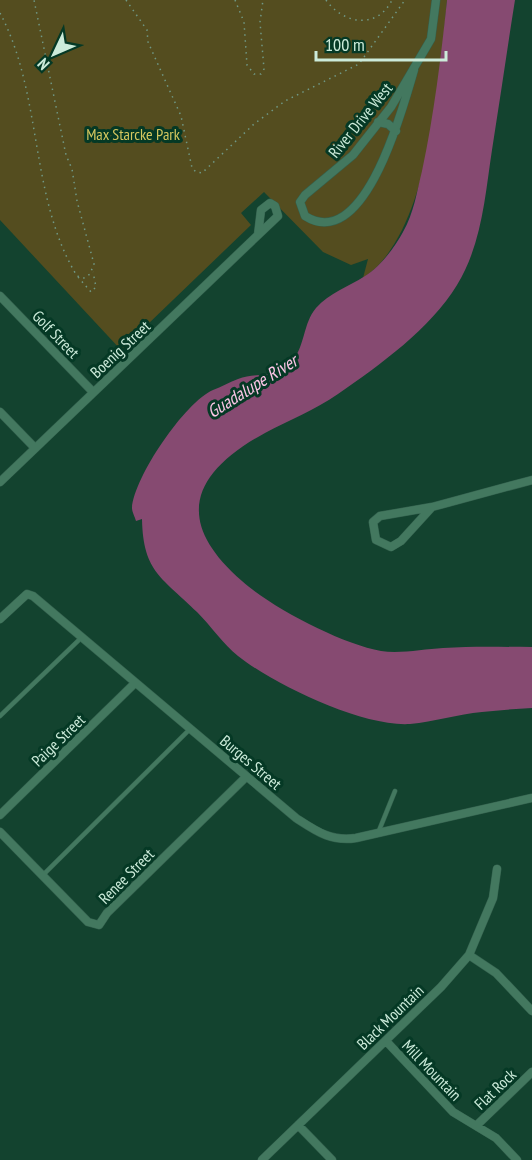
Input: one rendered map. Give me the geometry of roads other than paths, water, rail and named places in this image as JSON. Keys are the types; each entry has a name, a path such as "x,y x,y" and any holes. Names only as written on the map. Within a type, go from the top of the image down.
{"street":[{"name":"River Drive West","path":"414,70 396,131 376,174 359,201 344,216 328,223 315,223 304,216 300,202 305,195 353,155 414,70 431,39 436,0"},
{"path":"378,122 388,124 396,131"},
{"name":"Boenig Street","path":"0,482 258,235"},
{"name":"Golf Street","path":"0,296 93,392"},
{"path":"0,412 35,448"},
{"path":"432,507 401,542 391,547 376,540 372,531 373,522 380,516 432,507 532,480"},
{"name":"Burges Street","path":"0,619 27,594 33,596 296,818 327,837 345,840 532,798"},
{"name":"Paige Street","path":"0,815 135,683"},
{"name":"Renee Street","path":"0,832 88,922 99,925 107,913 246,777"},
{"name":"Black Mountain","path":"262,1160 386,1041 469,955 493,898 497,869"},
{"path":"469,955 496,973 532,1011"},
{"name":"Mill Mountain","path":"386,1041 453,1112 496,1138 517,1160"},
{"name":"Flat Rock","path":"477,1125 532,1072"},
{"path":"298,1125 332,1160"}],"lane":[{"path":"0,716 81,638"},
{"path":"43,875 190,729"},
{"path":"378,833 395,792"}],"water":[{"name":"Guadalupe River","path":"447,0 515,0 484,202 477,236 465,269 457,285 433,317 403,345 329,400 265,433 240,449 220,465 207,482 200,500 200,519 206,539 220,559 242,581 271,602 328,633 365,647 388,652 465,647 532,647 532,708 473,713 410,724 390,723 368,719 320,702 274,679 238,656 157,573 146,552 142,519 136,521 132,508 135,495 151,460 189,409 213,390 245,377 273,373 286,367 296,355 316,308 333,294 371,272 400,238 413,210 426,150 437,86"}],"park label":[{"name":"Max Starcke Park","path":"133,134"}]}
